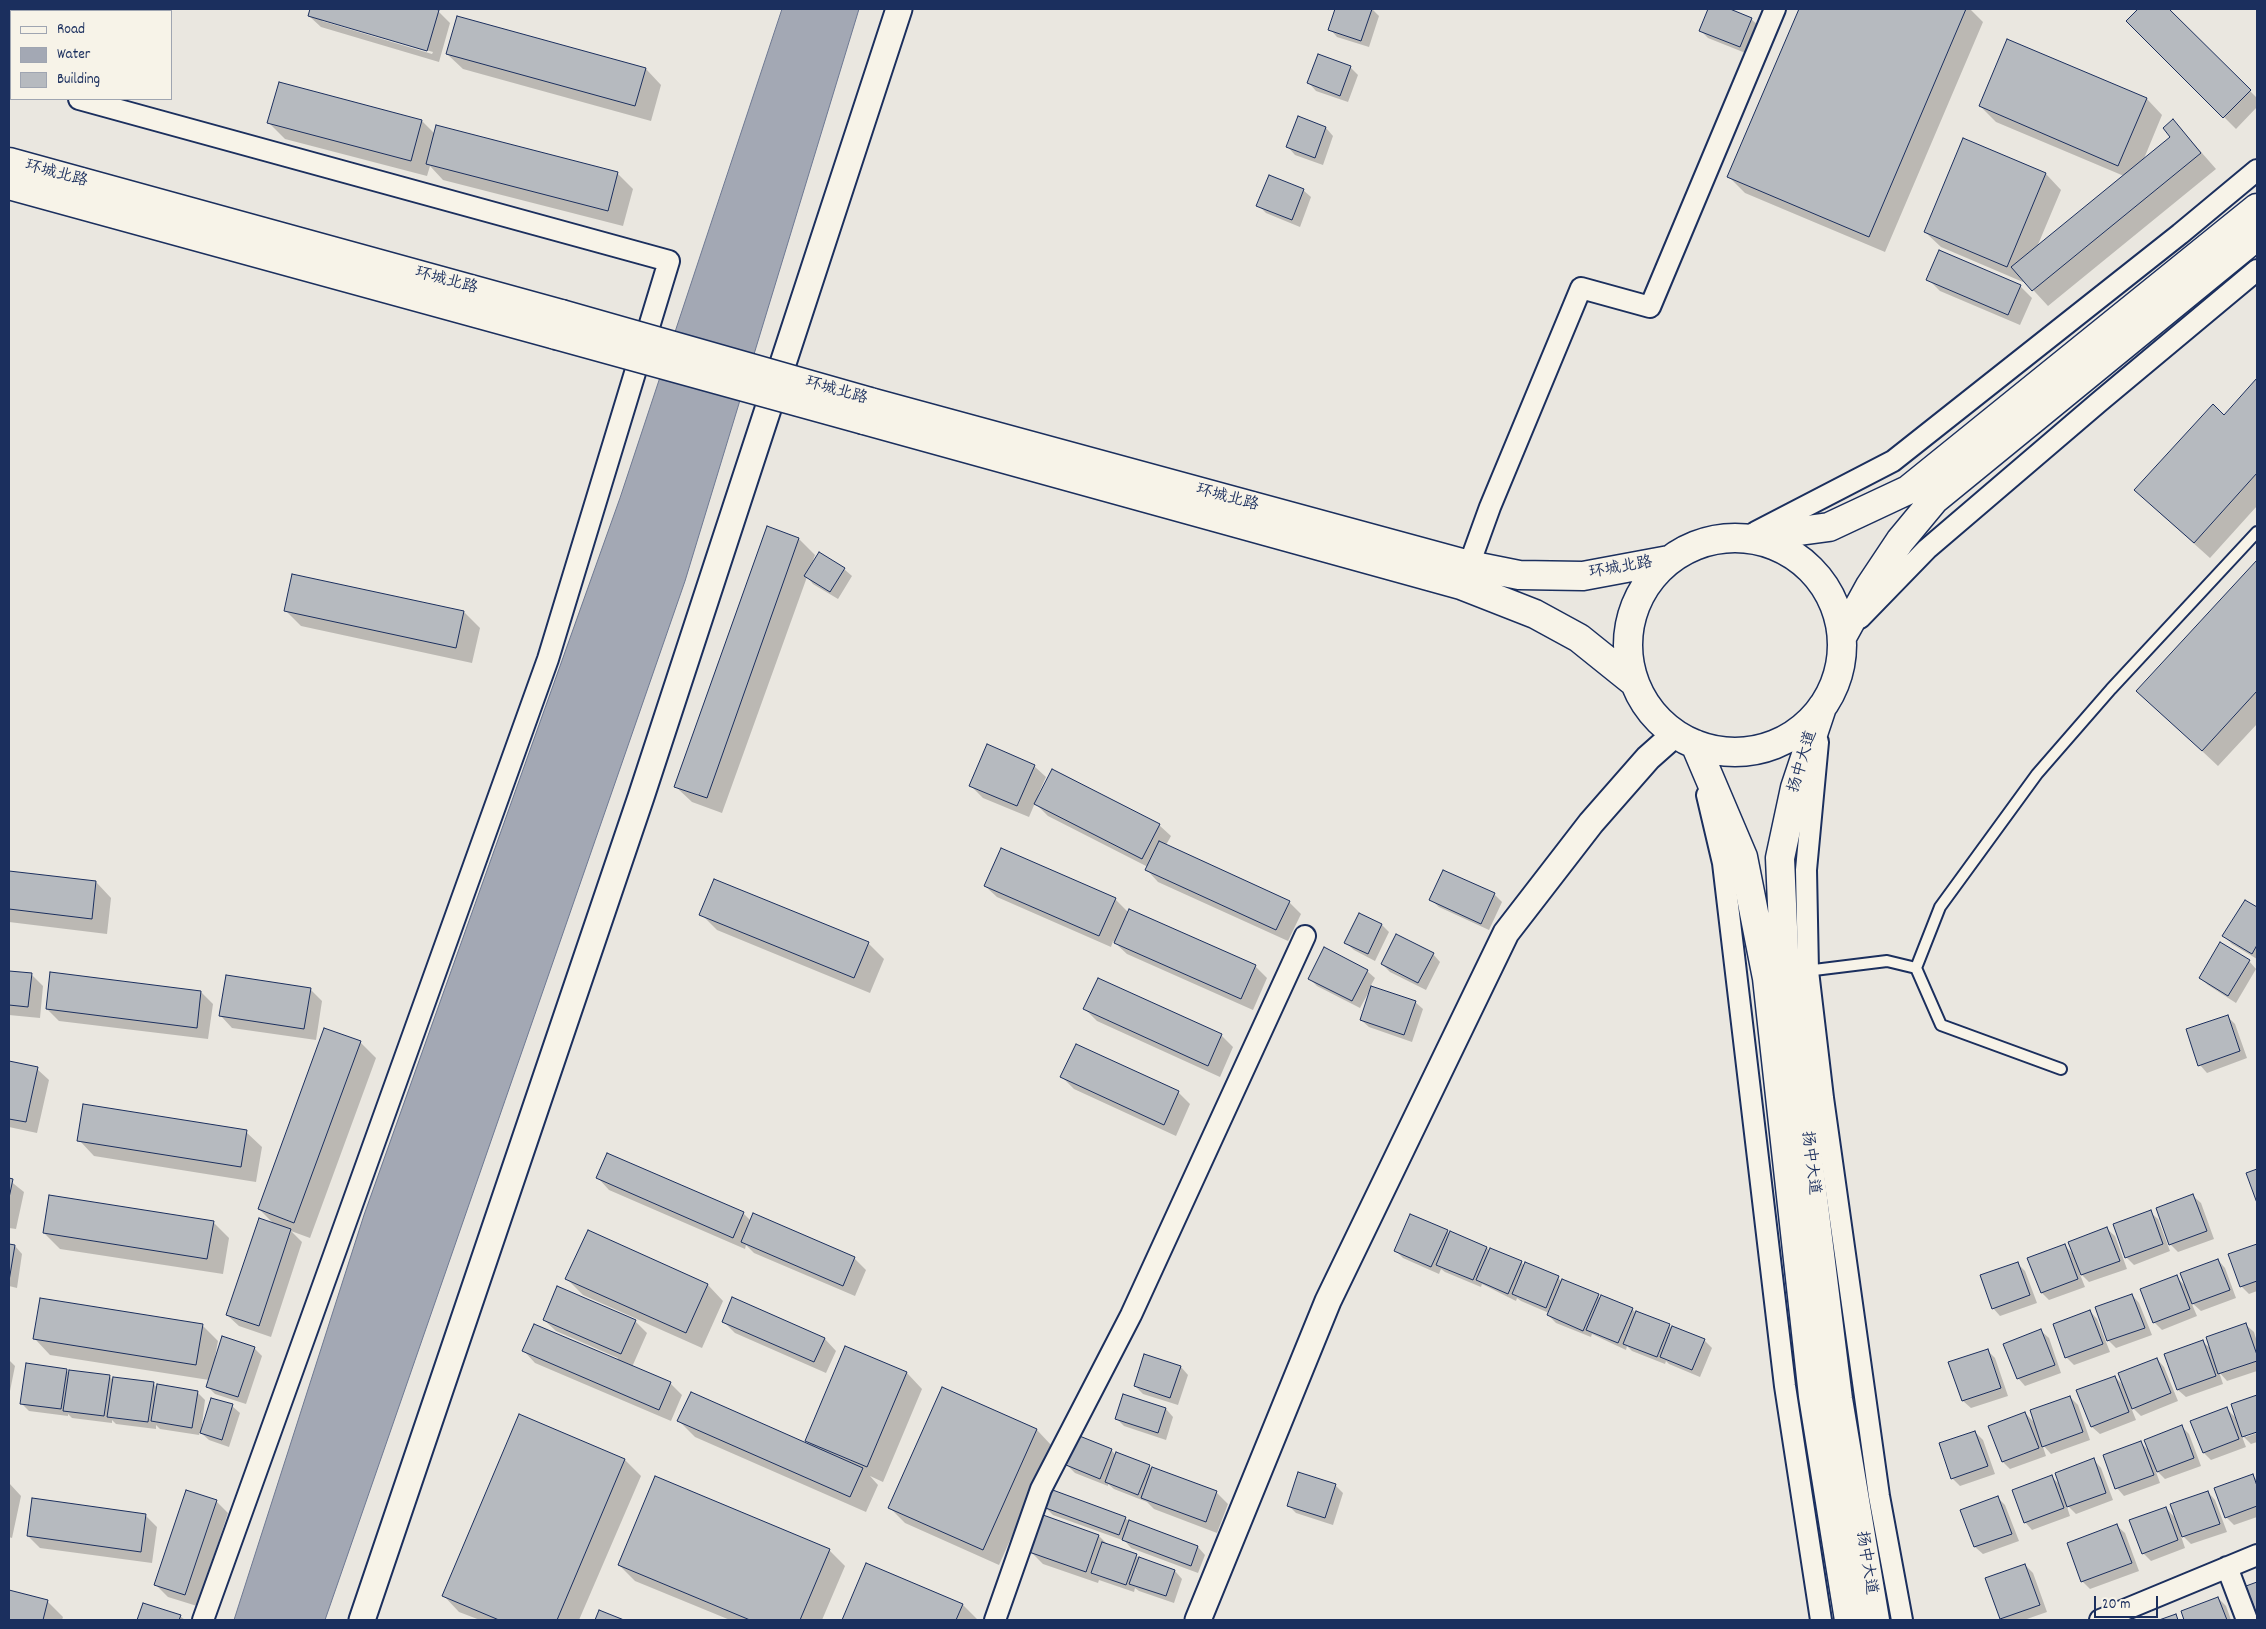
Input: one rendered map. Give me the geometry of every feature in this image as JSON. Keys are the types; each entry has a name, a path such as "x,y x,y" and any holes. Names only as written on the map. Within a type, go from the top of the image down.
{"main road":[{"name":"环城北路","path":"9,162 558,324 867,411 1461,585 1535,614 1579,638 1634,683"},
{"name":"环城北路","path":"9,185 558,324"},
{"path":"1745,538 1785,550 1812,572 1829,594 1837,613 1842,638 1841,662 1834,686 1822,707 1805,726 1786,739 1764,747 1741,751 1718,750 1685,739 1658,719 1644,702 1634,683 1629,661 1628,638 1632,616 1640,595 1653,576 1669,560 1692,547 1718,539 1745,538 1829,527 1908,490 2257,208"},
{"path":"1842,638 1870,586 1895,548 1934,500 2257,236"},
{"name":"环城北路","path":"867,411 1468,565 1519,575 1583,576 1669,560"},
{"name":"扬中大道","path":"1822,707 1795,788 1780,858 1797,972 1838,1399 1875,1620"},
{"name":"扬中大道","path":"1685,739 1743,857 1767,978 1813,1396 1849,1620"}],"street":[{"path":"362,1620 641,797 899,9"},
{"path":"1468,565 1490,507 1581,288 1650,307 1774,9"},
{"path":"83,100 669,261 548,659 203,1620"},
{"path":"1745,538 1892,461 2180,234 2257,170"},
{"path":"1842,638 1927,549 2257,270"},
{"path":"1198,1620 1328,1301 1506,934 1591,823 1648,758 1685,739 1723,864 1785,1386 1821,1620"},
{"path":"995,1620 1041,1489 1130,1314 1305,936"},
{"path":"1797,972 1824,1107 1879,1496 1902,1620"},
{"path":"2100,1620 2257,1555"},
{"path":"2227,1567 2247,1620"}],"lane":[{"path":"2061,1069 1941,1025 1916,968 1940,908 2037,774 2112,689 2257,532"},
{"path":"1797,972 1887,961 1916,968"}],"water":[{"path":"782,9 859,9 685,581 325,1620 234,1620 364,1215 620,498"}],"building":[{"path":"310,9 439,10 427,51 308,16"},
{"path":"1335,9 1372,9 1361,41 1328,30"},
{"path":"1708,9 1730,9 1752,18 1740,47 1699,31"},
{"path":"1799,9 1966,9 1869,237 1727,177"},
{"path":"2138,9 2169,9 2251,90 2223,118 2126,21"},
{"path":"457,16 646,68 635,106 446,54"},
{"path":"2007,39 2147,98 2118,166 1979,106"},
{"path":"1318,54 1351,66 1340,96 1307,83"},
{"path":"279,82 422,120 411,161 267,123"},
{"path":"1298,116 1326,127 1315,158 1286,147"},
{"path":"2173,119 2201,153 2032,291 2011,267 2170,137 2163,128"},
{"path":"436,125 618,172 608,211 426,164"},
{"path":"1963,138 2046,173 2007,267 1924,232"},
{"path":"1269,175 1304,189 1292,220 1256,206"},
{"path":"1939,250 2021,285 2008,315 1926,280"},
{"path":"2257,378 2257,473 2194,543 2134,490 2213,404 2224,415"},
{"path":"767,526 799,538 707,798 674,787"},
{"path":"819,552 845,568 830,592 804,576"},
{"path":"2257,560 2257,691 2202,751 2136,691"},
{"path":"292,574 464,611 456,648 284,611"},
{"path":"987,744 1035,765 1017,806 969,786"},
{"path":"1052,769 1160,824 1142,859 1034,804"},
{"path":"1159,841 1290,901 1276,930 1145,870"},
{"path":"1001,848 1116,898 1099,936 984,886"},
{"path":"1443,870 1495,893 1481,924 1429,900"},
{"path":"9,871 96,881 92,919 9,909"},
{"path":"714,879 869,942 854,978 699,915"},
{"path":"2245,900 2257,907 2257,945 2252,954 2222,936"},
{"path":"1129,909 1256,965 1241,999 1114,943"},
{"path":"1359,913 1382,924 1368,954 1344,943"},
{"path":"1396,934 1434,953 1418,983 1381,964"},
{"path":"2220,942 2250,960 2228,996 2199,978"},
{"path":"1324,947 1368,970 1352,1001 1308,979"},
{"path":"9,971 32,973 28,1007 9,1005"},
{"path":"50,972 201,991 197,1028 46,1009"},
{"path":"226,975 311,988 304,1029 219,1016"},
{"path":"1098,978 1222,1034 1208,1066 1083,1009"},
{"path":"1371,986 1416,1001 1404,1035 1360,1020"},
{"path":"2228,1015 2240,1051 2198,1066 2186,1029"},
{"path":"324,1028 361,1041 294,1223 258,1209"},
{"path":"1076,1044 1179,1091 1164,1125 1060,1077"},
{"path":"9,1061 38,1067 26,1122 9,1119"},
{"path":"83,1104 247,1130 241,1167 77,1141"},
{"path":"607,1153 744,1212 733,1238 596,1178"},
{"path":"2257,1169 2257,1203 2246,1173"},
{"path":"9,1178 13,1179 9,1198"},
{"path":"2193,1194 2207,1231 2169,1245 2156,1208"},
{"path":"49,1195 214,1221 207,1259 43,1233"},
{"path":"2151,1210 2163,1244 2125,1258 2113,1224"},
{"path":"753,1213 855,1257 843,1286 741,1242"},
{"path":"1410,1214 1448,1230 1431,1267 1394,1251"},
{"path":"259,1218 291,1229 259,1326 226,1315"},
{"path":"2107,1227 2120,1261 2081,1275 2068,1242"},
{"path":"588,1230 708,1284 686,1333 565,1279"},
{"path":"1450,1231 1487,1247 1473,1280 1436,1265"},
{"path":"9,1244 15,1245 9,1281"},
{"path":"2065,1244 2078,1279 2041,1293 2027,1258"},
{"path":"2257,1244 2257,1281 2240,1287 2228,1254"},
{"path":"1490,1248 1522,1261 1508,1294 1476,1280"},
{"path":"2218,1259 2230,1290 2192,1304 2180,1273"},
{"path":"1525,1262 1559,1276 1546,1308 1512,1294"},
{"path":"2018,1262 2030,1295 1992,1309 1980,1275"},
{"path":"2177,1275 2190,1309 2153,1323 2140,1289"},
{"path":"1562,1279 1599,1294 1583,1331 1547,1315"},
{"path":"557,1286 636,1320 621,1354 543,1320"},
{"path":"2132,1294 2145,1328 2107,1341 2095,1307"},
{"path":"1601,1295 1633,1308 1618,1343 1586,1330"},
{"path":"732,1297 825,1338 814,1362 722,1322"},
{"path":"40,1298 203,1324 196,1365 33,1339"},
{"path":"2090,1310 2103,1344 2065,1358 2053,1324"},
{"path":"1636,1311 1670,1324 1657,1357 1623,1344"},
{"path":"2246,1323 2257,1355 2257,1361 2218,1374 2206,1337"},
{"path":"534,1324 671,1382 659,1410 522,1351"},
{"path":"1672,1326 1705,1339 1692,1370 1660,1357"},
{"path":"2041,1329 2055,1365 2017,1379 2003,1344"},
{"path":"222,1336 255,1347 238,1397 206,1387"},
{"path":"2203,1340 2216,1376 2177,1390 2164,1354"},
{"path":"845,1346 907,1372 867,1467 805,1441"},
{"path":"1988,1349 2001,1388 1962,1401 1948,1362"},
{"path":"1144,1354 1181,1366 1170,1398 1134,1386"},
{"path":"2157,1358 2171,1393 2132,1409 2118,1373"},
{"path":"26,1363 67,1369 61,1409 20,1404"},
{"path":"69,1370 110,1375 104,1416 63,1411"},
{"path":"2115,1376 2129,1412 2091,1427 2076,1390"},
{"path":"113,1377 154,1382 148,1422 107,1417"},
{"path":"157,1384 198,1391 192,1428 151,1421"},
{"path":"942,1387 1037,1429 983,1550 888,1508"},
{"path":"691,1392 863,1468 850,1497 677,1421"},
{"path":"1123,1394 1166,1408 1158,1433 1115,1419"},
{"path":"2257,1395 2257,1432 2242,1437 2231,1404"},
{"path":"2070,1396 2083,1432 2042,1447 2030,1410"},
{"path":"211,1398 233,1404 222,1440 200,1433"},
{"path":"2227,1407 2239,1439 2203,1453 2190,1421"},
{"path":"2025,1412 2039,1448 2002,1462 1988,1426"},
{"path":"519,1414 625,1459 557,1620 499,1620 442,1596"},
{"path":"2182,1425 2194,1458 2157,1472 2144,1440"},
{"path":"1975,1431 1988,1466 1951,1479 1939,1443"},
{"path":"1077,1435 1112,1449 1100,1479 1066,1465"},
{"path":"2141,1441 2154,1475 2115,1489 2103,1455"},
{"path":"1116,1452 1150,1465 1138,1495 1105,1482"},
{"path":"2094,1458 2106,1493 2067,1507 2055,1473"},
{"path":"1152,1467 1217,1491 1206,1522 1141,1498"},
{"path":"1298,1472 1336,1484 1325,1518 1287,1506"},
{"path":"2253,1474 2257,1486 2257,1506 2225,1518 2214,1488"},
{"path":"2052,1475 2064,1508 2024,1523 2012,1490"},
{"path":"655,1476 830,1549 800,1620 750,1620 618,1565"},
{"path":"1050,1489 1126,1517 1119,1535 1043,1507"},
{"path":"186,1490 217,1500 185,1595 154,1585"},
{"path":"2208,1491 2220,1524 2182,1537 2170,1504"},
{"path":"1998,1496 2012,1534 1974,1547 1960,1510"},
{"path":"32,1498 146,1514 141,1552 27,1536"},
{"path":"2166,1507 2178,1540 2142,1554 2129,1520"},
{"path":"1043,1515 1099,1535 1086,1572 1029,1552"},
{"path":"1129,1520 1198,1546 1191,1566 1122,1540"},
{"path":"2117,1524 2132,1563 2081,1582 2067,1543"},
{"path":"1102,1542 1137,1554 1126,1585 1091,1573"},
{"path":"1139,1557 1175,1570 1166,1596 1129,1584"},
{"path":"866,1563 963,1604 956,1620 842,1620"},
{"path":"2025,1564 2040,1605 2000,1619 1985,1578"},
{"path":"2257,1582 2257,1615 2246,1586"},
{"path":"9,1590 48,1600 43,1620 9,1620"},
{"path":"2218,1597 2227,1620 2184,1620 2181,1611"},
{"path":"143,1603 181,1615 179,1620 137,1620"},
{"path":"599,1610 624,1620 595,1620"},
{"path":"2176,1614 2178,1620 2159,1620"}]}
